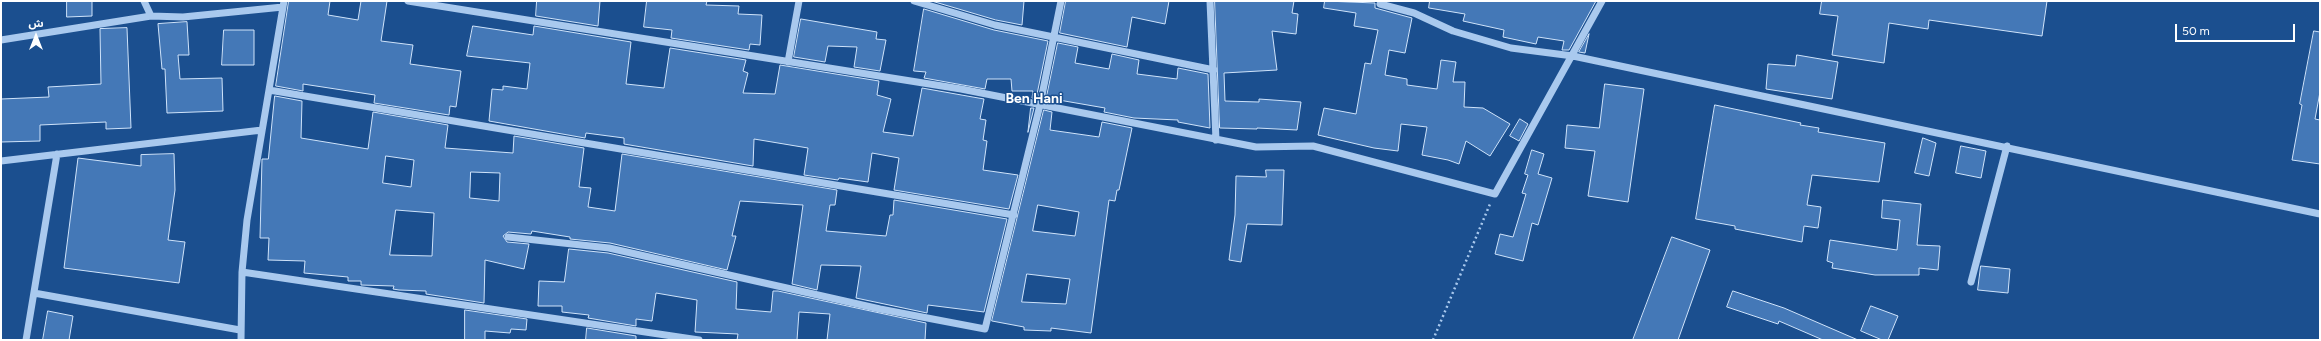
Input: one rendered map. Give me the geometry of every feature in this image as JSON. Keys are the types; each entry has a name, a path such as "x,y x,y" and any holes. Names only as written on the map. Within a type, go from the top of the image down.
{"street":[{"path":"144,1 151,16"},
{"path":"408,1 961,89 1256,147 1313,146 1495,194 1573,56 1602,1"},
{"path":"788,62 799,1"},
{"path":"914,1 995,25 1214,70"},
{"path":"508,237 609,248 880,309 985,329 1014,216 1040,105 1055,38 1061,1"},
{"path":"1210,1 1216,140"},
{"path":"1,40 151,16 183,17 283,4 248,220 242,272 241,340"},
{"path":"1380,4 1414,12 1453,31 1512,48 1573,56 2007,146 2320,214"},
{"path":"269,90 1014,216"},
{"path":"1,161 262,130"},
{"path":"1971,282 2007,146"},
{"path":"26,340 57,154"},
{"path":"242,272 699,340"},
{"path":"34,293 240,330"}],"path":[{"path":"1433,340 1495,194"}],"building":[{"path":"67,1 92,1 92,16 67,17"},
{"path":"289,1 330,1 328,15 358,20 361,1 387,1 381,41 413,45 410,64 461,71 456,107 450,106 449,115 374,103 375,95 303,84 303,91 276,86"},
{"path":"537,1 600,1 598,26 536,16"},
{"path":"647,1 707,1 706,5 739,6 738,14 762,15 760,45 750,44 749,50 671,38 672,30 644,27"},
{"path":"932,1 1024,1 1022,25 996,20"},
{"path":"1066,1 1169,1 1165,24 1132,17 1127,47 1060,33"},
{"path":"1215,1 1294,1 1292,13 1298,14 1296,34 1272,31 1277,70 1224,73 1225,101 1259,102 1259,99 1301,102 1297,130 1220,128"},
{"path":"1325,1 1375,3 1375,8 1412,18 1405,53 1389,50 1385,75 1407,79 1407,85 1437,89 1441,60 1456,62 1453,82 1465,82 1464,107 1483,108 1510,124 1490,156 1466,141 1459,164 1448,160 1422,155 1427,127 1401,124 1398,151 1374,148 1318,135 1324,108 1356,114 1365,63 1371,64 1378,30 1354,26 1356,13 1324,8"},
{"path":"1430,1 1596,1 1569,50 1562,50 1564,41 1538,37 1536,44 1503,37 1504,30 1463,21 1465,14 1429,8"},
{"path":"1822,1 2047,1 2042,36 1929,20 1928,29 1889,23 1884,63 1832,55 1838,16 1820,14"},
{"path":"924,9 994,30 1048,41 1036,99 1032,98 1033,91 1012,91 1011,79 987,79 985,89 924,78 926,72 914,71"},
{"path":"801,19 877,32 876,39 886,40 880,71 854,67 857,47 828,46 825,62 794,57"},
{"path":"187,22 189,55 178,55 180,79 222,78 223,111 167,113 165,69 162,69 158,24"},
{"path":"473,26 533,35 534,26 631,42 626,84 664,88 670,48 746,60 743,71 748,73 743,93 775,94 780,65 879,81 877,95 891,99 883,132 913,136 922,88 984,99 980,119 986,120 983,140 987,141 983,170 1018,175 1009,209 894,190 899,158 872,153 868,182 839,178 838,180 804,175 808,148 754,139 753,166 624,144 624,138 586,133 585,138 489,121 492,89 503,90 503,86 527,89 530,63 467,56"},
{"path":"127,28 131,128 106,129 106,122 40,125 40,141 1,142 1,99 49,97 48,87 101,84 100,29"},
{"path":"224,30 254,30 254,65 222,65"},
{"path":"2314,31 2320,32 2320,92 2315,119 2320,120 2320,164 2292,160 2302,105 2300,104"},
{"path":"1589,34 1585,53 1579,52"},
{"path":"1058,43 1078,47 1075,63 1109,69 1112,54 1139,60 1137,74 1177,79 1178,68 1208,74 1210,128 1178,122 1178,120 1134,118 1104,112 1105,108 1053,99 1053,102 1046,101"},
{"path":"1797,55 1838,62 1832,99 1766,89 1768,64 1795,66"},
{"path":"1605,84 1644,89 1628,202 1588,196 1595,151 1565,148 1567,125 1599,128"},
{"path":"275,96 302,101 301,138 368,149 373,112 448,125 445,148 513,153 514,136 584,148 579,187 591,188 588,207 615,211 622,154 837,190 835,205 830,205 826,231 886,236 890,215 893,215 894,200 1007,219 984,312 928,305 927,313 856,298 861,266 821,265 817,290 792,284 803,205 740,201 732,236 736,236 727,270 610,243 570,239 570,237 532,231 531,234 508,232 503,236 507,242 529,244 524,269 485,260 484,303 426,294 426,291 393,289 394,286 361,285 361,281 348,281 348,277 304,273 305,261 268,260 269,238 260,238 262,159 268,159","holes":["386,156 414,160 411,187 383,183","471,172 500,173 499,201 470,198","396,210 434,213 432,256 390,255"]},
{"path":"1715,105 1801,123 1800,125 1819,128 1818,132 1885,143 1879,182 1812,175 1807,205 1821,207 1818,228 1804,226 1802,242 1735,229 1735,226 1696,219"},
{"path":"1031,108 1034,108 1028,132"},
{"path":"1044,110 1052,112 1050,130 1099,137 1102,122 1132,128 1119,190 1117,190 1115,201 1109,200 1091,333 1051,328 1051,331 1024,330 1024,327 992,321","holes":["1038,205 1079,212 1075,236 1033,231","1027,274 1070,279 1066,304 1022,302"]},
{"path":"1520,119 1528,124 1519,141 1510,136"},
{"path":"1923,138 1936,143 1929,176 1915,173"},
{"path":"1961,146 1986,151 1981,178 1956,173"},
{"path":"1532,150 1544,154 1538,174 1552,178 1538,225 1532,223 1523,261 1495,254 1500,234 1513,237 1526,194 1522,193 1528,175 1525,174"},
{"path":"174,154 175,190 168,240 185,242 179,283 64,268 78,158 141,166 141,155"},
{"path":"1266,170 1284,170 1282,225 1247,224 1241,262 1229,260 1235,215 1236,176 1266,177"},
{"path":"1883,200 1921,204 1917,245 1940,246 1938,270 1919,268 1919,275 1875,275 1832,268 1833,263 1827,261 1830,240 1897,250 1900,220 1882,218"},
{"path":"1672,237 1710,250 1678,340 1633,340"},
{"path":"569,249 608,253 737,282 736,309 771,312 773,291 778,291 926,323 925,340 827,340 830,314 799,312 797,340 737,340 738,334 695,332 697,300 656,293 652,321 636,319 636,326 588,318 589,315 562,312 562,306 538,306 539,281 564,282"},
{"path":"1981,266 2010,269 2008,293 1978,290"},
{"path":"1733,291 1784,308 1858,340 1823,340 1779,321 1778,324 1727,307"},
{"path":"1871,306 1898,316 1888,340 1882,340 1861,331"},
{"path":"465,310 527,319 526,330 511,329 510,333 485,331 485,340 465,340"},
{"path":"48,311 73,316 69,340 43,340"},
{"path":"587,328 636,336 636,340 586,340"}],"district":[{"name":"Ben Hani","path":"1034,99"}]}
